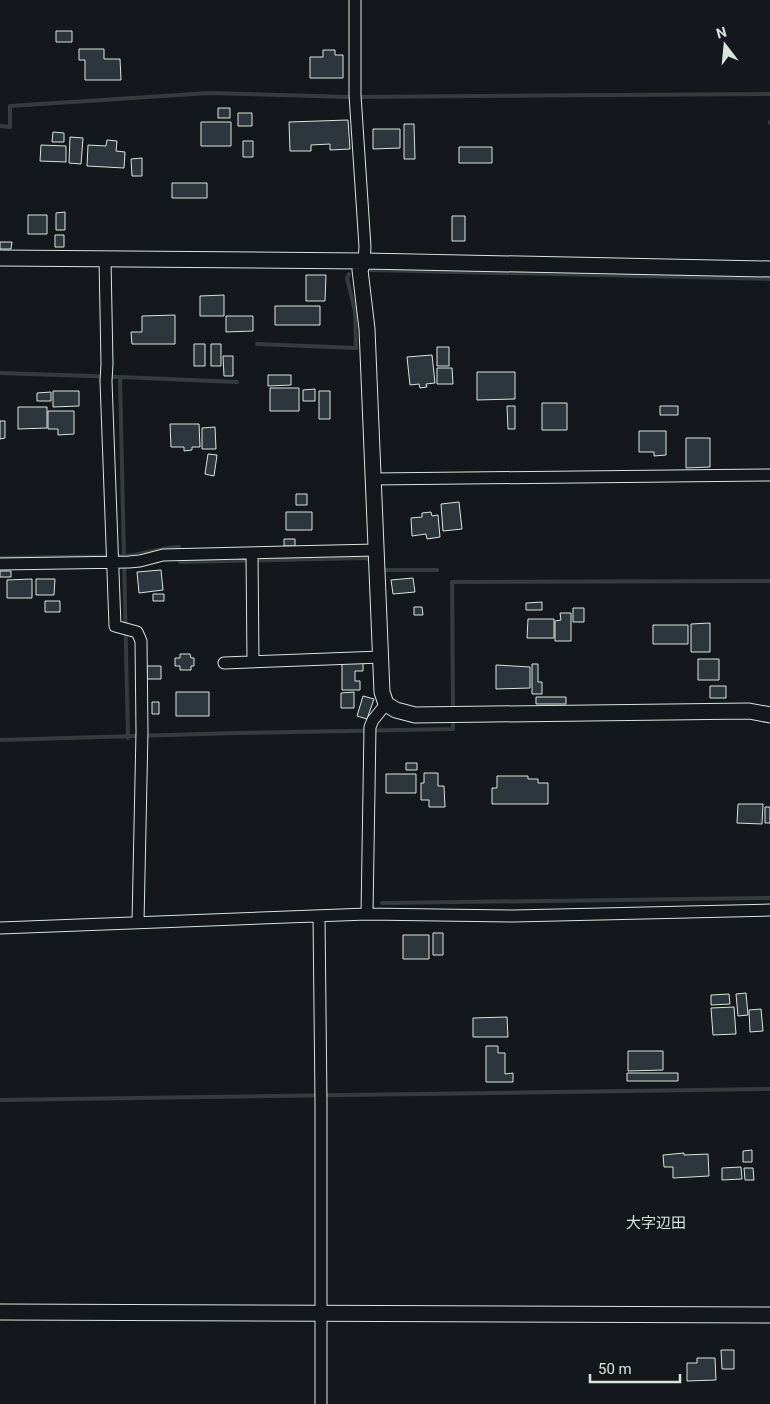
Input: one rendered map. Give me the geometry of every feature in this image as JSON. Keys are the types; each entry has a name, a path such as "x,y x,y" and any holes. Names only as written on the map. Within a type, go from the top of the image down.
{"street":[{"path":"355,0 355,98 365,247 364,261 360,270 367,329 380,657 382,692 386,704 396,710 414,714 749,711 770,715"},
{"path":"0,258 364,261 770,269"},
{"path":"105,259 106,381 121,562 115,626 138,632 141,640 142,737 138,922"},
{"path":"373,479 770,474"},
{"path":"0,564 140,561 163,554 252,558 376,559"},
{"path":"252,558 253,662"},
{"path":"224,663 380,657"},
{"path":"368,914 370,731 373,720 386,704"},
{"path":"0,928 368,914 514,916 770,910"},
{"path":"319,916 321,1404"},
{"path":"0,1312 770,1315"}],"building":[{"path":"56,31 72,31 72,42 56,42"},
{"path":"79,49 104,49 104,59 120,59 121,80 85,80 85,60 79,60"},
{"path":"323,50 335,50 335,55 343,55 343,78 310,78 310,57 323,57"},
{"path":"218,108 230,108 230,118 218,118"},
{"path":"238,113 252,113 252,126 238,126"},
{"path":"348,120 350,149 330,150 330,144 311,145 311,151 290,151 289,122"},
{"path":"201,122 231,122 231,146 201,146"},
{"path":"404,124 414,124 415,159 404,159"},
{"path":"373,129 400,129 400,148 373,149"},
{"path":"53,132 64,133 64,142 52,142"},
{"path":"70,137 83,138 81,164 69,163"},
{"path":"107,140 117,141 116,151 125,152 124,168 87,166 88,145 106,146"},
{"path":"243,141 253,141 253,157 243,157"},
{"path":"41,145 66,146 66,162 40,161"},
{"path":"459,147 492,147 492,163 459,163"},
{"path":"142,158 142,176 132,176 131,159"},
{"path":"172,183 207,183 207,198 172,198"},
{"path":"65,212 65,230 56,230 56,213"},
{"path":"28,215 47,215 47,234 28,234"},
{"path":"452,216 465,216 465,241 452,241"},
{"path":"55,235 64,235 64,247 55,247"},
{"path":"0,242 12,242 11,249 0,249"},
{"path":"306,275 326,275 325,301 306,301"},
{"path":"224,295 224,316 200,316 200,296"},
{"path":"275,306 320,306 320,325 275,325"},
{"path":"175,315 175,344 132,344 131,332 142,332 142,316"},
{"path":"226,316 253,316 253,331 226,332"},
{"path":"194,344 205,344 205,366 194,366"},
{"path":"211,344 221,344 221,366 211,366"},
{"path":"437,347 449,347 449,366 437,366"},
{"path":"432,355 435,383 426,384 427,387 420,388 419,384 410,385 407,357"},
{"path":"223,356 233,356 233,376 224,376"},
{"path":"437,368 452,368 453,384 437,384"},
{"path":"477,372 515,372 515,399 477,400"},
{"path":"268,375 291,375 291,385 268,386"},
{"path":"270,388 299,388 299,411 270,411"},
{"path":"315,389 315,401 303,401 303,390"},
{"path":"53,391 79,391 79,406 53,407"},
{"path":"319,391 330,391 330,419 319,419"},
{"path":"51,392 51,401 37,401 37,393"},
{"path":"542,403 567,403 567,430 542,430"},
{"path":"507,406 515,406 515,429 508,429"},
{"path":"660,406 678,406 678,415 660,415"},
{"path":"18,407 47,407 47,428 18,429"},
{"path":"48,411 74,411 74,434 58,435 58,429 48,429"},
{"path":"0,421 5,421 5,438 0,439"},
{"path":"170,424 199,424 200,447 192,447 192,450 184,451 184,447 171,447"},
{"path":"215,427 216,449 202,449 202,428"},
{"path":"639,431 666,431 666,455 654,456 654,452 639,452"},
{"path":"686,438 710,438 710,467 686,468"},
{"path":"208,454 217,455 214,476 205,474"},
{"path":"296,494 307,494 307,505 296,505"},
{"path":"459,502 462,529 443,531 441,504"},
{"path":"286,512 312,512 312,530 286,530"},
{"path":"431,512 432,516 438,515 440,537 427,539 426,534 412,536 411,518 422,517 422,513"},
{"path":"284,539 295,539 295,546 284,546"},
{"path":"161,570 163,590 139,593 137,572"},
{"path":"0,571 11,571 11,577 0,577"},
{"path":"413,578 415,592 393,594 391,580"},
{"path":"32,579 32,598 7,598 7,580"},
{"path":"36,579 55,579 54,595 36,595"},
{"path":"153,594 164,594 164,601 153,601"},
{"path":"45,601 60,601 60,612 45,612"},
{"path":"542,602 542,610 526,610 526,603"},
{"path":"414,607 422,607 423,615 414,615"},
{"path":"573,608 584,608 584,622 573,622"},
{"path":"560,613 571,613 571,641 555,641 555,621 561,620"},
{"path":"528,619 554,619 554,638 527,638"},
{"path":"710,623 710,652 691,652 691,624"},
{"path":"653,625 688,625 688,644 653,644"},
{"path":"180,654 190,654 191,658 194,658 194,666 191,666 191,670 180,670 180,666 175,666 175,658 180,658"},
{"path":"698,659 719,659 719,680 698,680"},
{"path":"342,662 363,662 363,671 355,671 355,681 360,681 360,690 342,690"},
{"path":"532,664 538,664 538,682 542,682 542,694 532,694"},
{"path":"496,665 530,667 530,688 496,689"},
{"path":"147,666 161,666 161,679 147,679"},
{"path":"710,686 726,686 726,698 710,698"},
{"path":"176,692 209,692 209,716 176,716"},
{"path":"354,692 354,708 341,708 341,693"},
{"path":"363,696 374,699 367,719 357,716"},
{"path":"536,697 566,697 566,704 536,704"},
{"path":"152,702 159,702 159,714 152,714"},
{"path":"406,763 417,763 417,770 406,770"},
{"path":"424,773 438,773 438,786 444,786 445,807 429,807 429,800 421,800 421,783 424,783"},
{"path":"386,774 416,774 416,793 386,793"},
{"path":"497,776 528,776 528,779 538,779 538,783 548,783 548,804 492,804 492,788 497,788"},
{"path":"738,804 763,804 762,824 737,823"},
{"path":"765,807 770,807 770,823 765,823"},
{"path":"433,933 443,933 443,955 433,955"},
{"path":"403,935 429,935 429,959 403,959"},
{"path":"746,993 748,1015 738,1016 736,994"},
{"path":"729,994 730,1004 711,1005 711,995"},
{"path":"734,1007 736,1034 713,1035 711,1008"},
{"path":"761,1009 763,1031 750,1032 749,1010"},
{"path":"507,1017 508,1037 473,1037 473,1018"},
{"path":"486,1046 498,1046 498,1053 505,1053 505,1074 513,1073 513,1082 486,1082"},
{"path":"628,1051 663,1051 663,1070 628,1071"},
{"path":"627,1073 678,1073 678,1081 627,1081"},
{"path":"752,1150 752,1162 743,1162 743,1151"},
{"path":"684,1153 684,1155 708,1154 709,1176 673,1178 673,1167 664,1167 663,1155"},
{"path":"741,1167 742,1179 722,1180 722,1168"},
{"path":"744,1168 753,1168 754,1180 745,1180"},
{"path":"721,1350 734,1350 734,1369 722,1369"},
{"path":"697,1358 715,1358 716,1380 687,1381 687,1363 697,1363"}],"waterway":[{"path":"0,126 10,127 10,106 209,93 349,97 770,94"},
{"path":"370,270 770,279"},
{"path":"257,344 356,348 355,311 347,278 349,274"},
{"path":"0,373 120,377 128,738"},
{"path":"120,377 237,382"},
{"path":"0,558 125,556 179,547 180,562 366,558 372,561"},
{"path":"380,566 386,570 437,570"},
{"path":"453,710 452,582 770,581"},
{"path":"0,740 453,729 453,717"},
{"path":"382,903 770,898"},
{"path":"0,1100 770,1089"}],"district":[{"name":"大字辺田","path":"656,1223"}]}
